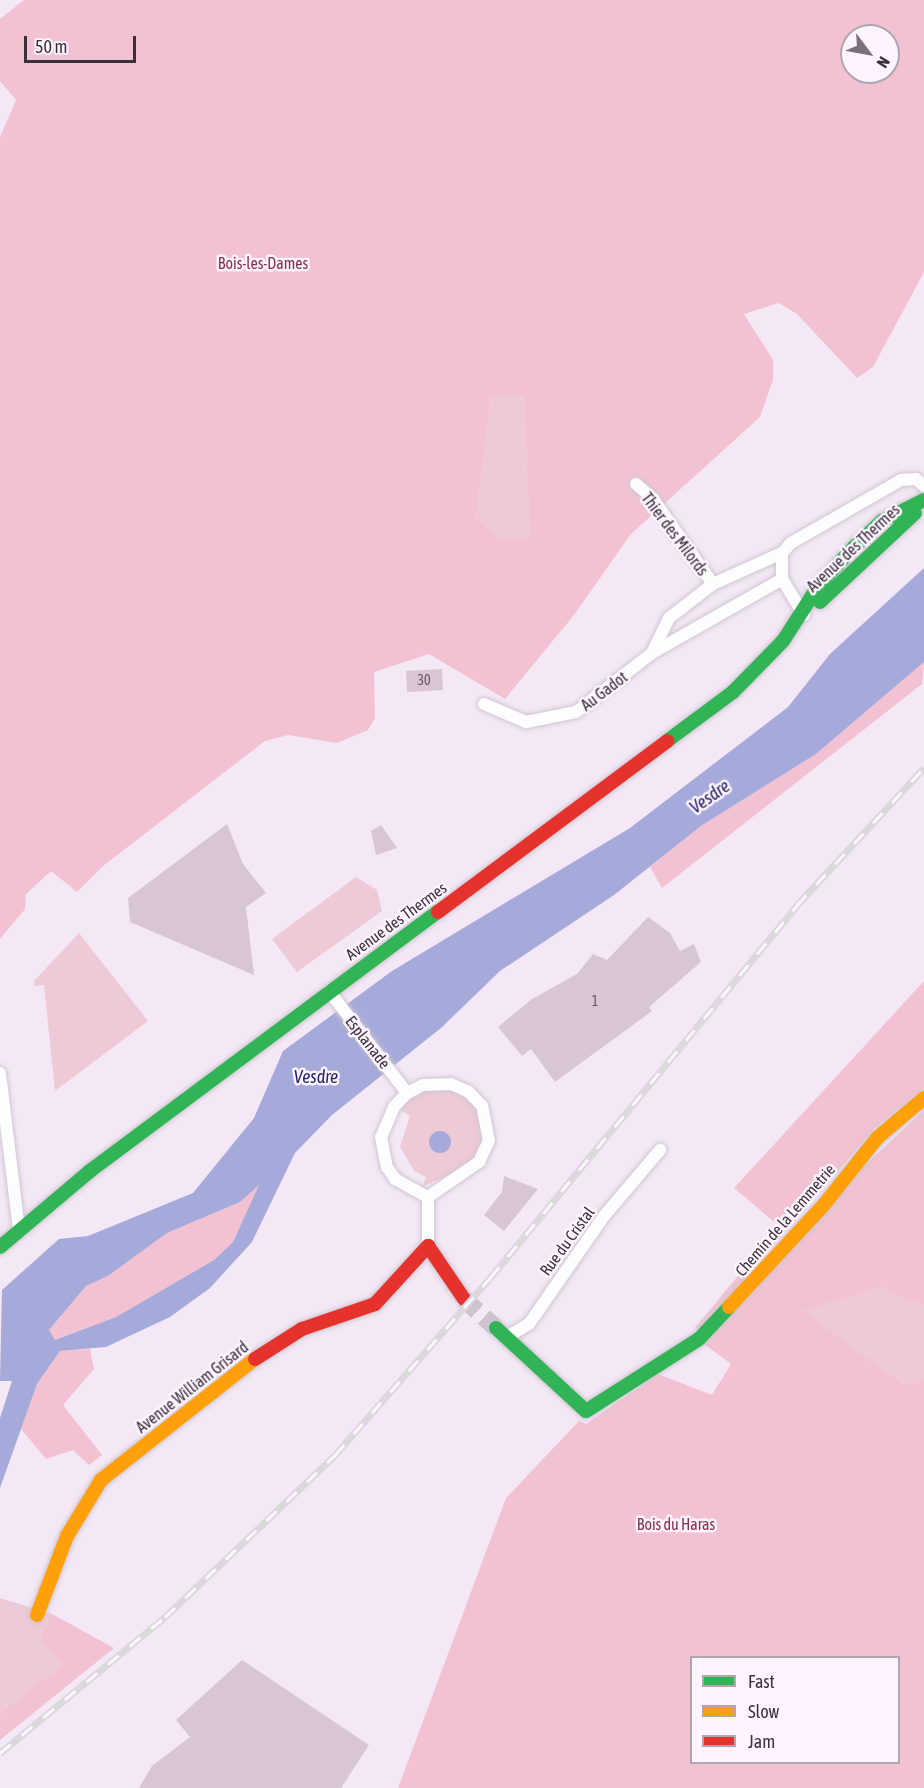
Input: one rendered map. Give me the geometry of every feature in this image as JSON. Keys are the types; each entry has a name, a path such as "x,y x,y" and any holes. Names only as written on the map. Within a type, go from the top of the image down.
{"main road":[{"name":"Avenue des Thermes","path":"804,615 819,585 854,547 882,521 924,500"},
{"name":"Avenue des Thermes","path":"0,1247 82,1177 733,692 804,615 924,505"},
{"name":"Chemin de la Lemmetrie","path":"501,1332 586,1411 699,1339 824,1206 877,1138 924,1098"},
{"path":"428,1246 464,1299"},
{"name":"Avenue William Grisard","path":"37,1615 67,1536 101,1480 259,1355 302,1329 348,1317 375,1304 428,1246"}],"street":[{"name":"Avenue des Thermes","path":"804,615 782,579 782,552 790,543 901,480 916,479 924,486"},
{"name":"Thier des Milords","path":"636,484 653,499 713,584"},
{"name":"Au Gadot","path":"652,653 669,618 713,584 782,552"},
{"name":"Au Gadot","path":"484,704 525,723 553,720 576,712 652,653 782,579"},
{"name":"Esplanade","path":"329,991 406,1093"},
{"path":"0,1073 19,1230"},
{"path":"439,1083 459,1087 475,1097 488,1117 489,1141 479,1162 428,1197 395,1179 382,1154 385,1123 406,1093 439,1083"},
{"name":"Rue du Cristal","path":"501,1332 529,1324 604,1216 660,1150"},
{"path":"428,1197 428,1246"}],"shaded area":[{"path":"491,395 524,395 530,538 500,539 476,518"},
{"path":"356,877 377,890 382,911 297,972 272,939"},
{"path":"79,933 148,1021 55,1091 44,985 34,986 34,981"},
{"path":"443,1088 463,1093 478,1108 483,1143 476,1158 462,1169 422,1187 426,1177 414,1171 400,1147 410,1116 398,1108 427,1089"},
{"path":"879,1287 924,1306 924,1381 903,1384 802,1311"},
{"path":"0,1598 52,1614 40,1637 64,1665 0,1713"}],"green space":[{"name":"Bois-les-Dames","path":"24,0 924,0 924,272 873,367 857,378 797,314 779,303 744,314 773,360 773,380 760,417 631,534 574,615 505,699 429,654 374,672 375,718 368,730 337,743 288,735 265,741 103,866 77,892 51,871 26,894 25,909 0,939 0,137 16,100 0,81 0,19","holes":["491,395 524,396 530,538 500,539 476,518"]},
{"path":"924,662 922,684 662,888 650,867 701,826 816,754"},
{"path":"924,981 924,1088 875,1128 700,1331 695,1328 779,1226 734,1188"},
{"name":"Bois du Haras","path":"924,1110 924,1306 879,1287 803,1311 903,1384 924,1381 924,1788 398,1788 506,1498 579,1421 586,1424 658,1374 712,1395 731,1364 704,1344 862,1168"},
{"path":"260,1184 233,1242 214,1260 116,1317 55,1340 49,1330 86,1286 108,1276 167,1233 240,1202"},
{"path":"90,1349 94,1369 63,1405 102,1455 89,1465 73,1450 46,1459 21,1429 37,1384 60,1351"},
{"path":"52,1614 114,1648 0,1740 0,1713 63,1665 40,1637"}],"water":[{"name":"Vesdre","path":"924,568 924,662 816,754 701,826 614,895 500,971 441,1028 332,1115 295,1153 252,1242 210,1288 170,1317 106,1347 60,1351 37,1384 0,1488 0,1418 12,1381 0,1381 2,1290 59,1239 88,1236 193,1193 254,1118 283,1051 392,971 630,828 788,707 830,654","holes":["259,1185 233,1242 214,1260 116,1317 55,1340 49,1330 86,1286 108,1276 167,1233 240,1202"]},
{"path":"440,1131 448,1134 451,1142 448,1150 440,1153 432,1150 429,1142 432,1134"}],"building":[{"path":"442,669 443,690 407,692 406,671"},
{"path":"227,824 243,864 266,893 246,907 254,975 130,922 128,898"},
{"path":"381,825 397,848 376,855 371,831"},
{"path":"648,917 670,933 680,951 694,944 701,962 649,1007 652,1011 555,1082 531,1049 522,1056 498,1027 532,999 577,974 593,954 607,960"},
{"path":"504,1176 538,1189 504,1231 484,1215 502,1192"},
{"path":"242,1660 369,1745 341,1788 139,1788 152,1766 190,1737 176,1720"}],"tunnel":[{"path":"464,1299 496,1328"}],"railway":[{"path":"0,1753 165,1617 335,1455 490,1278 797,905 924,768"}],"traffic: fast":[{"path":"667,741 733,692 783,641 819,585 854,547 882,521 924,500"},
{"path":"820,602 915,513"},
{"path":"0,1247 90,1171 438,912"},
{"path":"496,1328 586,1411 699,1339 729,1307"}],"traffic: slow":[{"path":"729,1307 823,1206 877,1138 924,1098"},
{"path":"37,1615 67,1536 101,1480 255,1359"}],"traffic: jam":[{"path":"438,912 667,741"},
{"path":"255,1359 302,1329 375,1304 428,1246 464,1299"}]}
